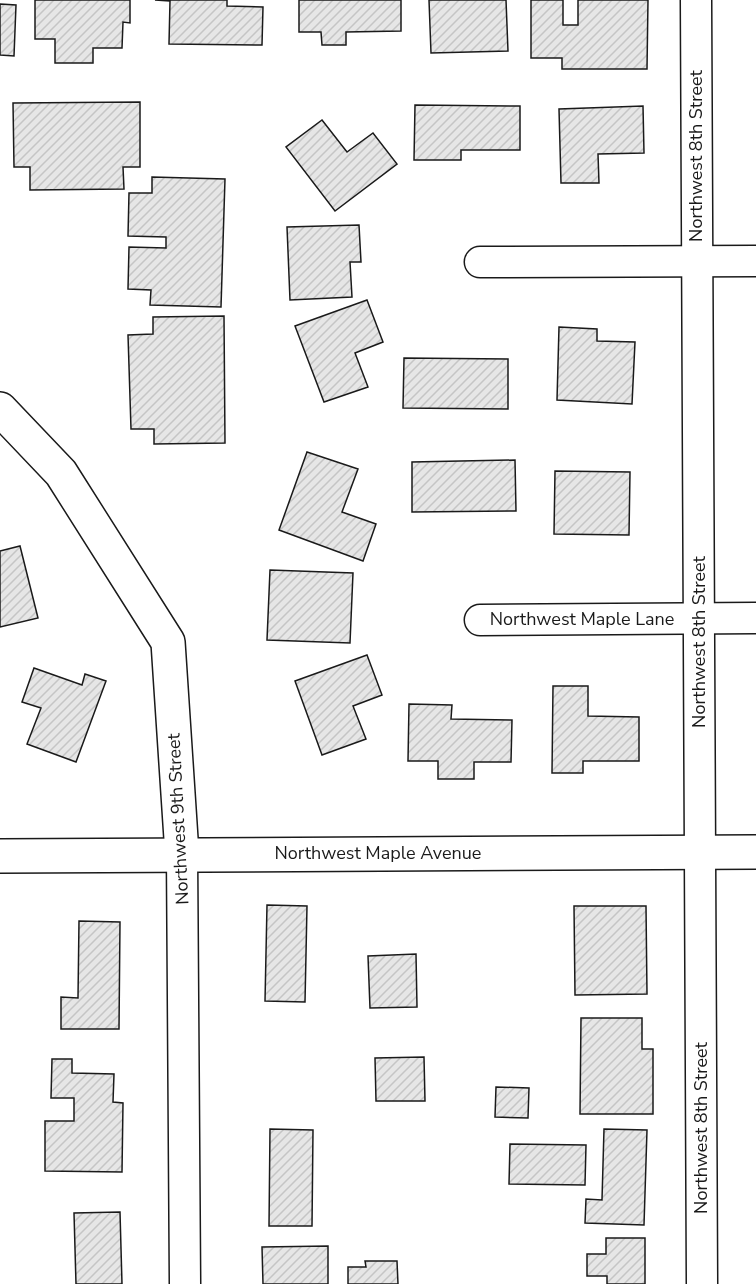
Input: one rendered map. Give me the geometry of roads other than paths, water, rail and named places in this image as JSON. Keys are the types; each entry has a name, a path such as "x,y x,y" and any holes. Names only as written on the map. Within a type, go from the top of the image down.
{"main road":[{"name":"Northwest 9th Street","path":"0,409 61,473 168,642 182,854"},
{"name":"Northwest Maple Avenue","path":"0,856 756,852"}],"street":[{"name":"Northwest 8th Street","path":"696,0 702,1284"},
{"path":"480,262 756,261"},
{"name":"Northwest Maple Lane","path":"480,620 756,618"},
{"name":"Northwest 9th Street","path":"182,854 185,1284"}]}
